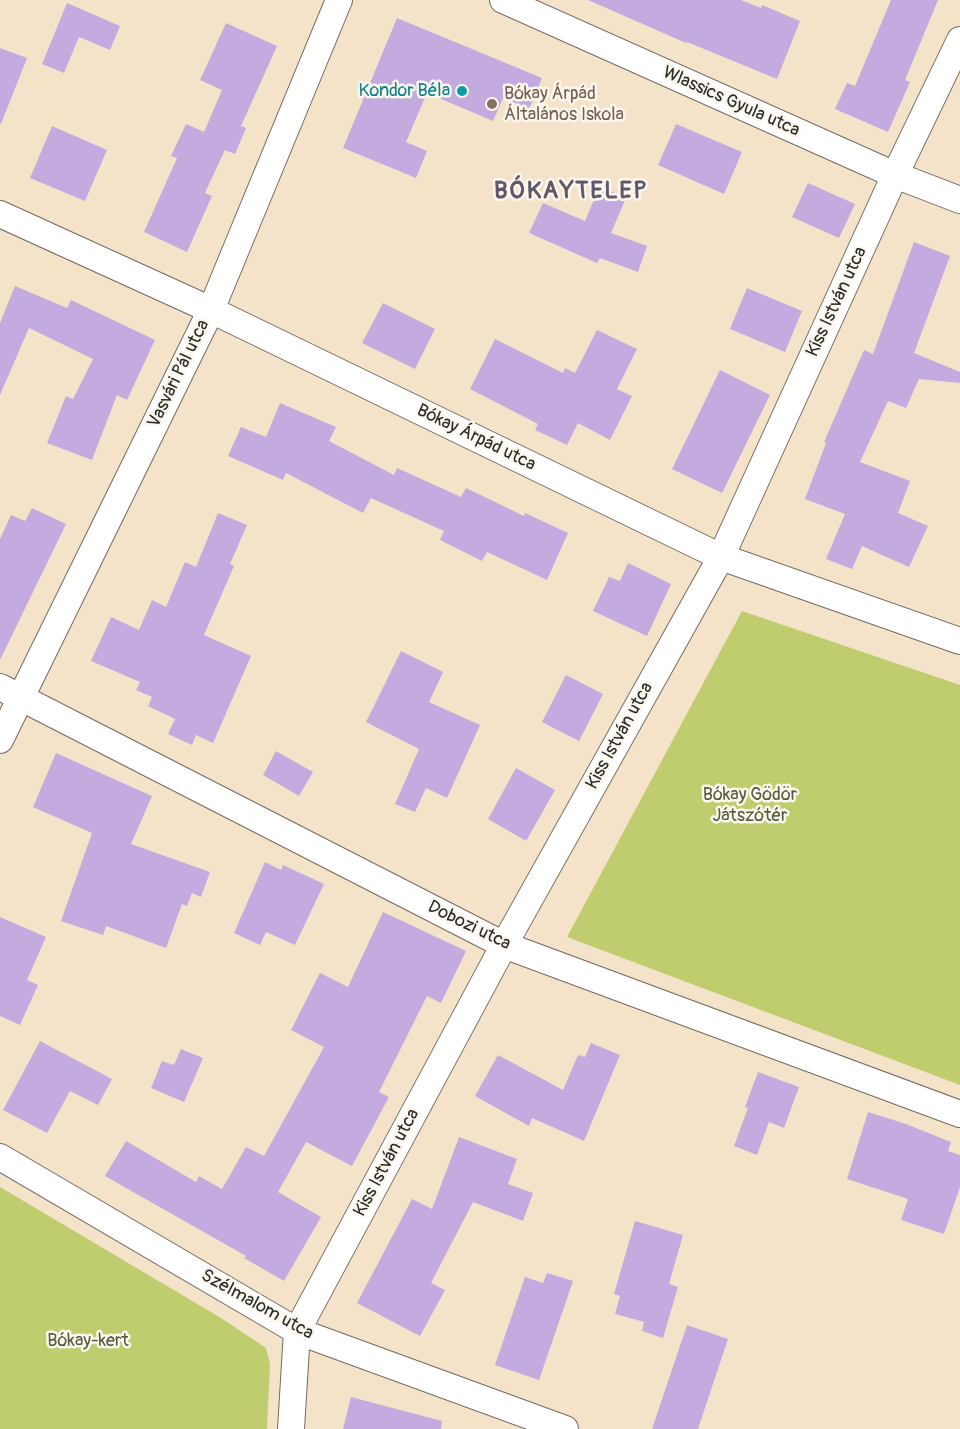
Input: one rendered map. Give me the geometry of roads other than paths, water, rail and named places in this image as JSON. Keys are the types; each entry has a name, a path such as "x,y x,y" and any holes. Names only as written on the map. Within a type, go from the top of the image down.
{"street":[{"name":"Vasvári Pál utca","path":"0,740 10,692 211,310 339,0"},
{"name":"Wlassics Gyula utca","path":"503,0 895,175 960,200"},
{"name":"Kiss István utca","path":"291,1429 297,1331 504,945 721,557 895,175 960,40"},
{"name":"Bókay Árpád utca","path":"0,214 211,310 721,557 960,641"},
{"name":"Dobozi utca","path":"10,692 504,945 960,1114"},
{"name":"Szélmalom utca","path":"0,1157 297,1331 565,1429"}],"place":[{"name":"Kondor Béla","path":"462,91"},
{"name":"Bókay Árpád Általános Iskola","path":"492,104"}],"district":[{"name":"BÓKAYTELEP","path":"571,192"}],"park label":[{"name":"Bókay Gödör Játszótér","path":"750,805"},
{"name":"Bókay-kert","path":"88,1341"}]}
